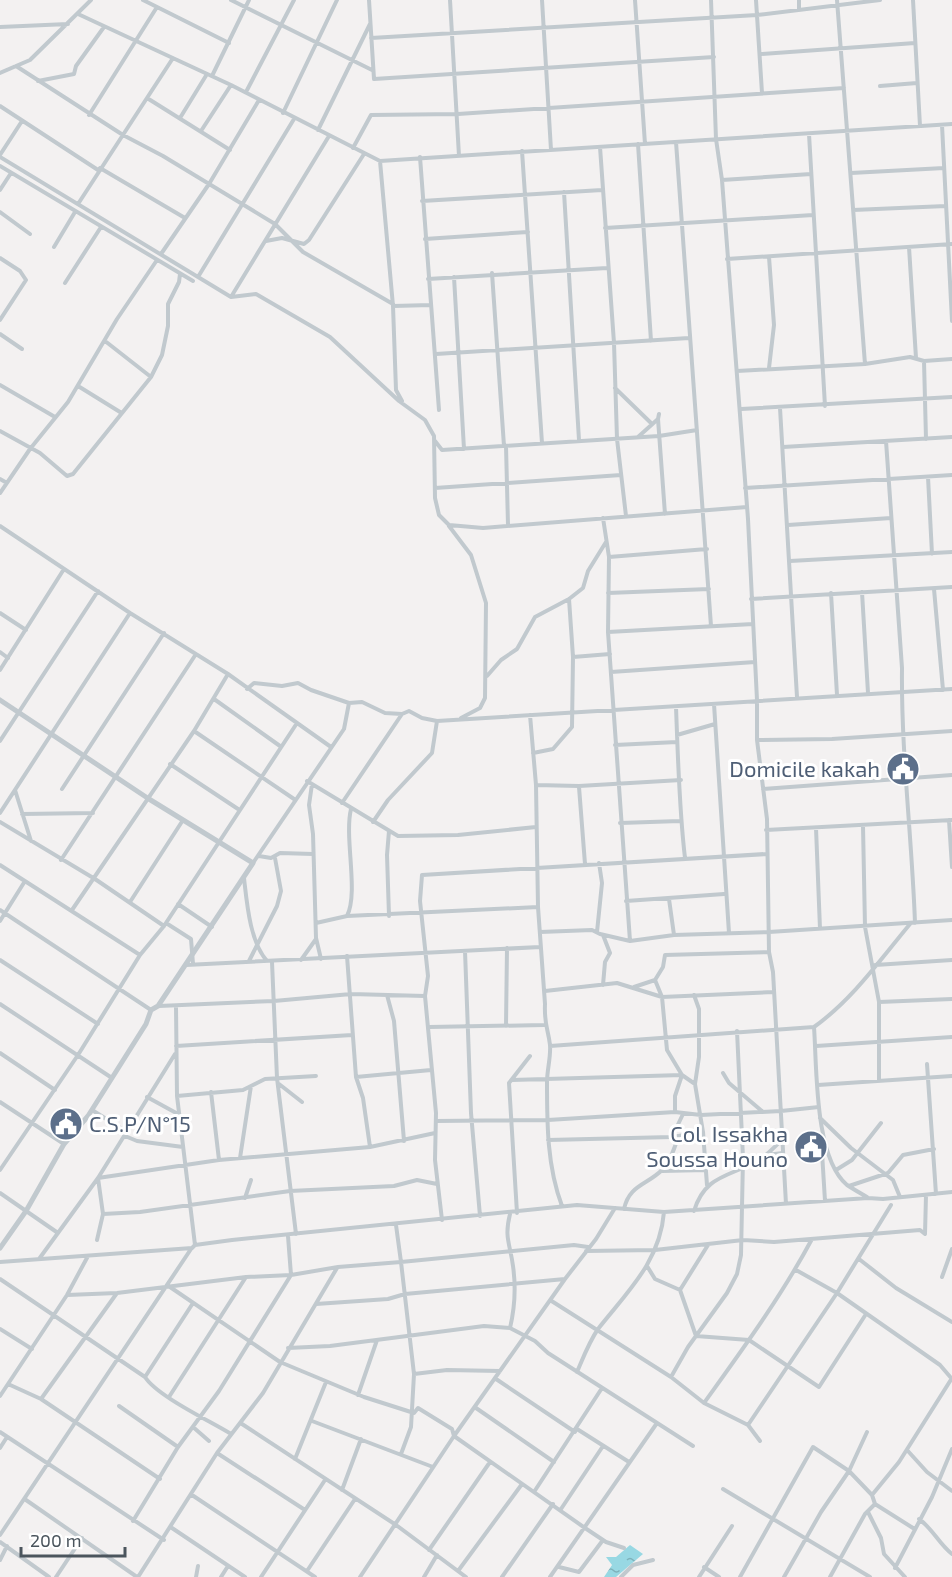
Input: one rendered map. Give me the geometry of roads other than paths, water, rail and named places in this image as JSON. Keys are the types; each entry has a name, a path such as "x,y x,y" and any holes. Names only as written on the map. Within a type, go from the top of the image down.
{"street":[{"path":"0,73 30,60 92,0"},
{"path":"142,0 229,43"},
{"path":"231,0 373,70"},
{"path":"180,118 229,43 249,0"},
{"path":"246,93 294,0"},
{"path":"283,113 338,0"},
{"path":"369,0 374,79 714,57"},
{"path":"450,0 459,156"},
{"path":"542,0 551,150"},
{"path":"635,0 645,144"},
{"path":"711,0 716,139 722,180 741,409 757,700 757,740 766,831 769,952 776,1029 786,1204"},
{"path":"756,0 762,93"},
{"path":"799,0 799,10"},
{"path":"371,38 757,15 837,3 880,0"},
{"path":"913,0 920,126"},
{"path":"837,3 865,364"},
{"path":"89,115 157,7"},
{"path":"78,14 231,85 380,161 952,124"},
{"path":"0,27 70,23"},
{"path":"318,130 370,23"},
{"path":"38,81 74,74 76,66 104,27"},
{"path":"760,54 915,43"},
{"path":"78,204 173,58"},
{"path":"16,66 89,115 275,224 303,252 393,305 431,305"},
{"path":"880,86 917,83"},
{"path":"201,131 231,85"},
{"path":"353,148 371,115 458,114 844,88"},
{"path":"147,98 230,150"},
{"path":"161,254 209,184 259,100"},
{"path":"0,106 99,169 185,218"},
{"path":"198,277 294,119"},
{"path":"22,121 0,156 231,297 256,294 330,338 425,420 434,440 442,450 659,436 697,430"},
{"path":"942,125 950,244 952,321"},
{"path":"809,134 825,406"},
{"path":"231,297 328,136"},
{"path":"676,142 711,626"},
{"path":"638,144 651,341"},
{"path":"600,147 614,343 617,438 626,516"},
{"path":"522,152 542,443"},
{"path":"266,241 282,238 296,244 304,244 309,240 364,153"},
{"path":"420,157 439,410"},
{"path":"380,161 393,305 396,390 404,403"},
{"path":"0,166 193,281"},
{"path":"851,173 944,168"},
{"path":"0,190 12,173"},
{"path":"722,180 811,174"},
{"path":"422,201 602,190"},
{"path":"564,192 579,440"},
{"path":"853,210 946,206"},
{"path":"54,247 75,211"},
{"path":"0,212 30,234"},
{"path":"605,228 813,215"},
{"path":"65,283 101,227"},
{"path":"425,239 528,232"},
{"path":"727,259 950,244"},
{"path":"909,247 916,358"},
{"path":"769,257 774,325 769,368"},
{"path":"0,258 20,271 26,280 0,320"},
{"path":"0,493 78,386 157,260"},
{"path":"428,279 607,267"},
{"path":"492,273 505,446 508,525"},
{"path":"0,431 49,459 68,476 73,474 120,412 151,377 162,355 168,326 168,304 180,282 180,274"},
{"path":"454,277 464,449"},
{"path":"0,334 22,349"},
{"path":"436,354 689,338"},
{"path":"105,341 151,377"},
{"path":"737,371 865,364 916,358 924,361 952,358"},
{"path":"924,361 926,439"},
{"path":"0,385 55,417"},
{"path":"78,386 120,412"},
{"path":"615,387 651,423"},
{"path":"741,409 952,398"},
{"path":"780,408 793,595 797,697"},
{"path":"638,437 658,417 665,514"},
{"path":"783,447 952,437"},
{"path":"434,440 435,488 439,515 471,555 486,603 485,698 480,708 454,720"},
{"path":"550,1046 579,1045 593,1040 814,1027 830,1016 913,923 910,822 900,691 902,668 886,441"},
{"path":"435,488 621,475"},
{"path":"745,488 952,475"},
{"path":"928,477 932,554"},
{"path":"0,479 7,483"},
{"path":"449,525 461,528 747,507"},
{"path":"603,518 609,557 608,632 630,941"},
{"path":"788,525 891,518"},
{"path":"0,526 130,613 228,674 331,747"},
{"path":"486,676 501,660 517,649 535,617 569,599 583,588 588,571 606,542"},
{"path":"609,557 706,549"},
{"path":"790,561 952,552"},
{"path":"0,670 64,569"},
{"path":"751,599 952,587"},
{"path":"608,593 709,589"},
{"path":"934,589 943,690"},
{"path":"0,741 98,591"},
{"path":"862,592 868,693"},
{"path":"831,593 837,695"},
{"path":"533,753 546,753 563,741 572,727 573,657 569,599"},
{"path":"0,613 26,630"},
{"path":"0,813 130,613"},
{"path":"608,632 753,624"},
{"path":"62,789 164,633"},
{"path":"0,652 8,658"},
{"path":"61,860 196,654"},
{"path":"573,657 610,654"},
{"path":"611,672 755,662"},
{"path":"72,910 194,731 228,674"},
{"path":"247,689 254,683 282,686 298,683 349,703 362,702 385,713 402,714 409,711 422,718 437,721 952,689"},
{"path":"214,699 280,746"},
{"path":"0,700 149,799 253,863"},
{"path":"0,1248 26,1211 64,1144 92,1110 146,1024 151,1010 158,1006 189,964 294,799 344,729 349,703"},
{"path":"714,704 724,894 729,933"},
{"path":"676,706 681,780 680,821 685,858"},
{"path":"342,803 402,714"},
{"path":"530,715 536,785 536,867 544,1025 550,1046 547,1080 548,1140 553,1183 562,1206"},
{"path":"373,822 388,800 432,753 437,721"},
{"path":"0,1170 78,1055 140,955 165,924 260,775 297,723"},
{"path":"677,735 715,724"},
{"path":"194,731 294,799"},
{"path":"757,740 831,739 952,731"},
{"path":"615,745 677,742"},
{"path":"170,764 238,809"},
{"path":"763,789 952,775"},
{"path":"307,780 398,837 536,827"},
{"path":"536,785 579,786 681,780"},
{"path":"312,784 309,805 313,834 316,938 321,959"},
{"path":"579,786 585,864"},
{"path":"15,790 31,841"},
{"path":"347,916 352,901 348,822 351,809"},
{"path":"22,814 93,813"},
{"path":"130,902 183,820"},
{"path":"766,831 951,820 952,867"},
{"path":"620,823 680,821"},
{"path":"0,822 191,939 193,956"},
{"path":"863,826 865,927 879,1002 879,1080"},
{"path":"816,828 820,929"},
{"path":"389,831 387,855 389,916"},
{"path":"275,858 280,853 313,854"},
{"path":"442,1220 437,1184 436,1121 425,996 428,976 420,886 422,875 766,854"},
{"path":"259,856 275,858"},
{"path":"249,962 281,891 275,858"},
{"path":"597,932 602,883 599,863"},
{"path":"0,865 140,955"},
{"path":"244,878 248,920 259,952 270,962 277,1078 296,1234"},
{"path":"0,921 25,882"},
{"path":"626,901 724,894"},
{"path":"669,899 674,935"},
{"path":"178,904 212,927"},
{"path":"316,923 347,916 538,908"},
{"path":"0,910 151,1010"},
{"path":"540,932 592,930 630,941 674,935 865,927 952,920"},
{"path":"603,935 610,952 605,962 603,985"},
{"path":"301,961 316,938"},
{"path":"189,964 301,961 346,956 540,947"},
{"path":"506,1026 507,948"},
{"path":"465,951 472,1120 480,1216"},
{"path":"633,987 656,980 663,967 665,955 769,952"},
{"path":"346,956 351,994 356,1077 363,1098 370,1147"},
{"path":"0,960 98,1024"},
{"path":"873,967 952,960"},
{"path":"656,980 662,997 664,1025 668,1036 667,1050 682,1075 695,1084"},
{"path":"544,992 617,983 662,997 773,992"},
{"path":"158,1006 274,1001 351,994 425,996"},
{"path":"387,995 394,1021 404,1141"},
{"path":"694,995 699,1009 695,1084 701,1115 707,1185 694,1211"},
{"path":"879,1002 952,999"},
{"path":"0,1004 112,1078"},
{"path":"0,1535 26,1500 75,1421 193,1247 191,1205 177,1096 176,1006"},
{"path":"429,1027 544,1025"},
{"path":"814,1027 825,1201"},
{"path":"670,1377 727,1293 737,1274 743,1240 743,1158 737,1031"},
{"path":"176,1046 352,1035"},
{"path":"816,1046 952,1037"},
{"path":"0,1053 55,1090"},
{"path":"39,1259 98,1178 175,1054"},
{"path":"517,1213 509,1083 530,1056"},
{"path":"927,1064 936,1194"},
{"path":"356,1077 399,1075 431,1070"},
{"path":"723,1073 729,1083 764,1112"},
{"path":"512,1080 682,1075"},
{"path":"675,1112 675,1096 682,1075"},
{"path":"177,1096 243,1090 255,1082 277,1078 316,1076"},
{"path":"818,1085 952,1076"},
{"path":"278,1084 302,1102"},
{"path":"240,1158 251,1086"},
{"path":"211,1092 219,1160"},
{"path":"147,1097 179,1114"},
{"path":"0,1102 64,1144"},
{"path":"436,1121 548,1120 675,1112 701,1115 781,1112 819,1107"},
{"path":"92,1110 137,1141 183,1147"},
{"path":"672,1137 683,1114"},
{"path":"820,1118 859,1154 893,1180 900,1197"},
{"path":"836,1170 859,1154 881,1123"},
{"path":"821,1129 836,1170 849,1186 868,1198"},
{"path":"548,1140 672,1137 703,1132"},
{"path":"98,1178 219,1160 370,1147 435,1133"},
{"path":"662,1171 679,1136"},
{"path":"707,1185 766,1155 782,1140"},
{"path":"849,1186 884,1175 903,1155 934,1149"},
{"path":"743,1158 783,1153"},
{"path":"624,1209 626,1200 637,1186 662,1171 706,1170"},
{"path":"97,1240 103,1215 98,1178"},
{"path":"246,1198 251,1180"},
{"path":"103,1215 290,1191 394,1186 417,1180 437,1184"},
{"path":"0,1262 193,1247 296,1234 510,1214 562,1206 664,1212 694,1211 952,1192"},
{"path":"0,1193 58,1233"},
{"path":"67,1295 117,1293 246,1277 291,1275 338,1268 574,1245 587,1249 655,1250 743,1240 774,1242 920,1230 925,1234 926,1195"},
{"path":"748,1425 837,1293 891,1205"},
{"path":"360,1577 454,1436 476,1408 615,1208"},
{"path":"577,1372 597,1330 618,1308 655,1250 662,1232 664,1212"},
{"path":"510,1214 506,1238 511,1251 515,1306 510,1328"},
{"path":"396,1225 414,1374 414,1413 401,1454"},
{"path":"133,1521 178,1447 202,1416 291,1275 288,1236"},
{"path":"704,1403 796,1270 812,1239"},
{"path":"680,1290 708,1245"},
{"path":"942,1277 952,1249"},
{"path":"0,1396 67,1295 87,1256"},
{"path":"859,1259 896,1288 952,1322"},
{"path":"646,1266 655,1279 680,1290 696,1336"},
{"path":"26,1500 137,1577 172,1528 231,1434 242,1424 338,1268"},
{"path":"796,1270 837,1293 940,1365 952,1378 907,1450 872,1495"},
{"path":"169,1397 246,1277"},
{"path":"0,1279 145,1377 149,1383 169,1397 231,1434"},
{"path":"315,1304 388,1299 405,1294 565,1279"},
{"path":"168,1287 280,1362 358,1395 414,1413"},
{"path":"41,1399 117,1293"},
{"path":"550,1300 670,1377 704,1403 748,1425 760,1441"},
{"path":"145,1377 193,1303"},
{"path":"696,1336 749,1340 819,1387 866,1314"},
{"path":"288,1348 377,1340 484,1326 510,1328 693,1446"},
{"path":"0,1329 32,1349"},
{"path":"358,1395 377,1340"},
{"path":"414,1374 447,1370 501,1371"},
{"path":"496,1379 629,1462"},
{"path":"295,1459 326,1382"},
{"path":"0,1384 41,1399 160,1479"},
{"path":"534,1492 602,1388"},
{"path":"118,1406 178,1447"},
{"path":"414,1413 418,1408 437,1419 452,1429 454,1436 585,1528 603,1540 624,1548"},
{"path":"476,1408 555,1462"},
{"path":"312,1421 433,1467"},
{"path":"550,1577 657,1423"},
{"path":"242,1424 396,1525 466,1577"},
{"path":"192,1427 209,1442"},
{"path":"0,1432 164,1540"},
{"path":"784,1577 821,1512 849,1471 867,1432"},
{"path":"0,1448 7,1437"},
{"path":"342,1490 361,1439"},
{"path":"561,1509 603,1446"},
{"path":"740,1577 813,1447 849,1471 872,1495 875,1504 913,1528"},
{"path":"895,1568 913,1528 939,1482 952,1449"},
{"path":"907,1450 939,1482 952,1491"},
{"path":"218,1454 305,1510"},
{"path":"429,1550 490,1462"},
{"path":"261,1577 325,1480"},
{"path":"458,1571 522,1484"},
{"path":"723,1489 839,1561 870,1577"},
{"path":"192,1496 315,1577"},
{"path":"307,1572 355,1499"},
{"path":"502,1577 553,1504"},
{"path":"830,1577 875,1504"},
{"path":"868,1512 881,1538 884,1554 905,1577"},
{"path":"919,1519 931,1527 944,1547 952,1554"},
{"path":"699,1577 732,1526"},
{"path":"172,1528 245,1577"},
{"path":"56,1577 82,1538"},
{"path":"560,1567 579,1572 603,1540"},
{"path":"0,1542 46,1576"},
{"path":"0,1560 7,1546"},
{"path":"424,1577 437,1555"},
{"path":"621,1577 633,1565 653,1560"},
{"path":"196,1577 198,1566"},
{"path":"221,1577 228,1566"},
{"path":"704,1568 719,1577"}],"water":[{"path":"630,1545 643,1554 616,1577 604,1577 612,1565 606,1557 616,1557"}],"place":[{"name":"Domicile kakah","path":"903,769"},
{"name":"C.S.P/N°15","path":"66,1124"},
{"name":"Col. Issakha Soussa Houno","path":"811,1147"}]}
